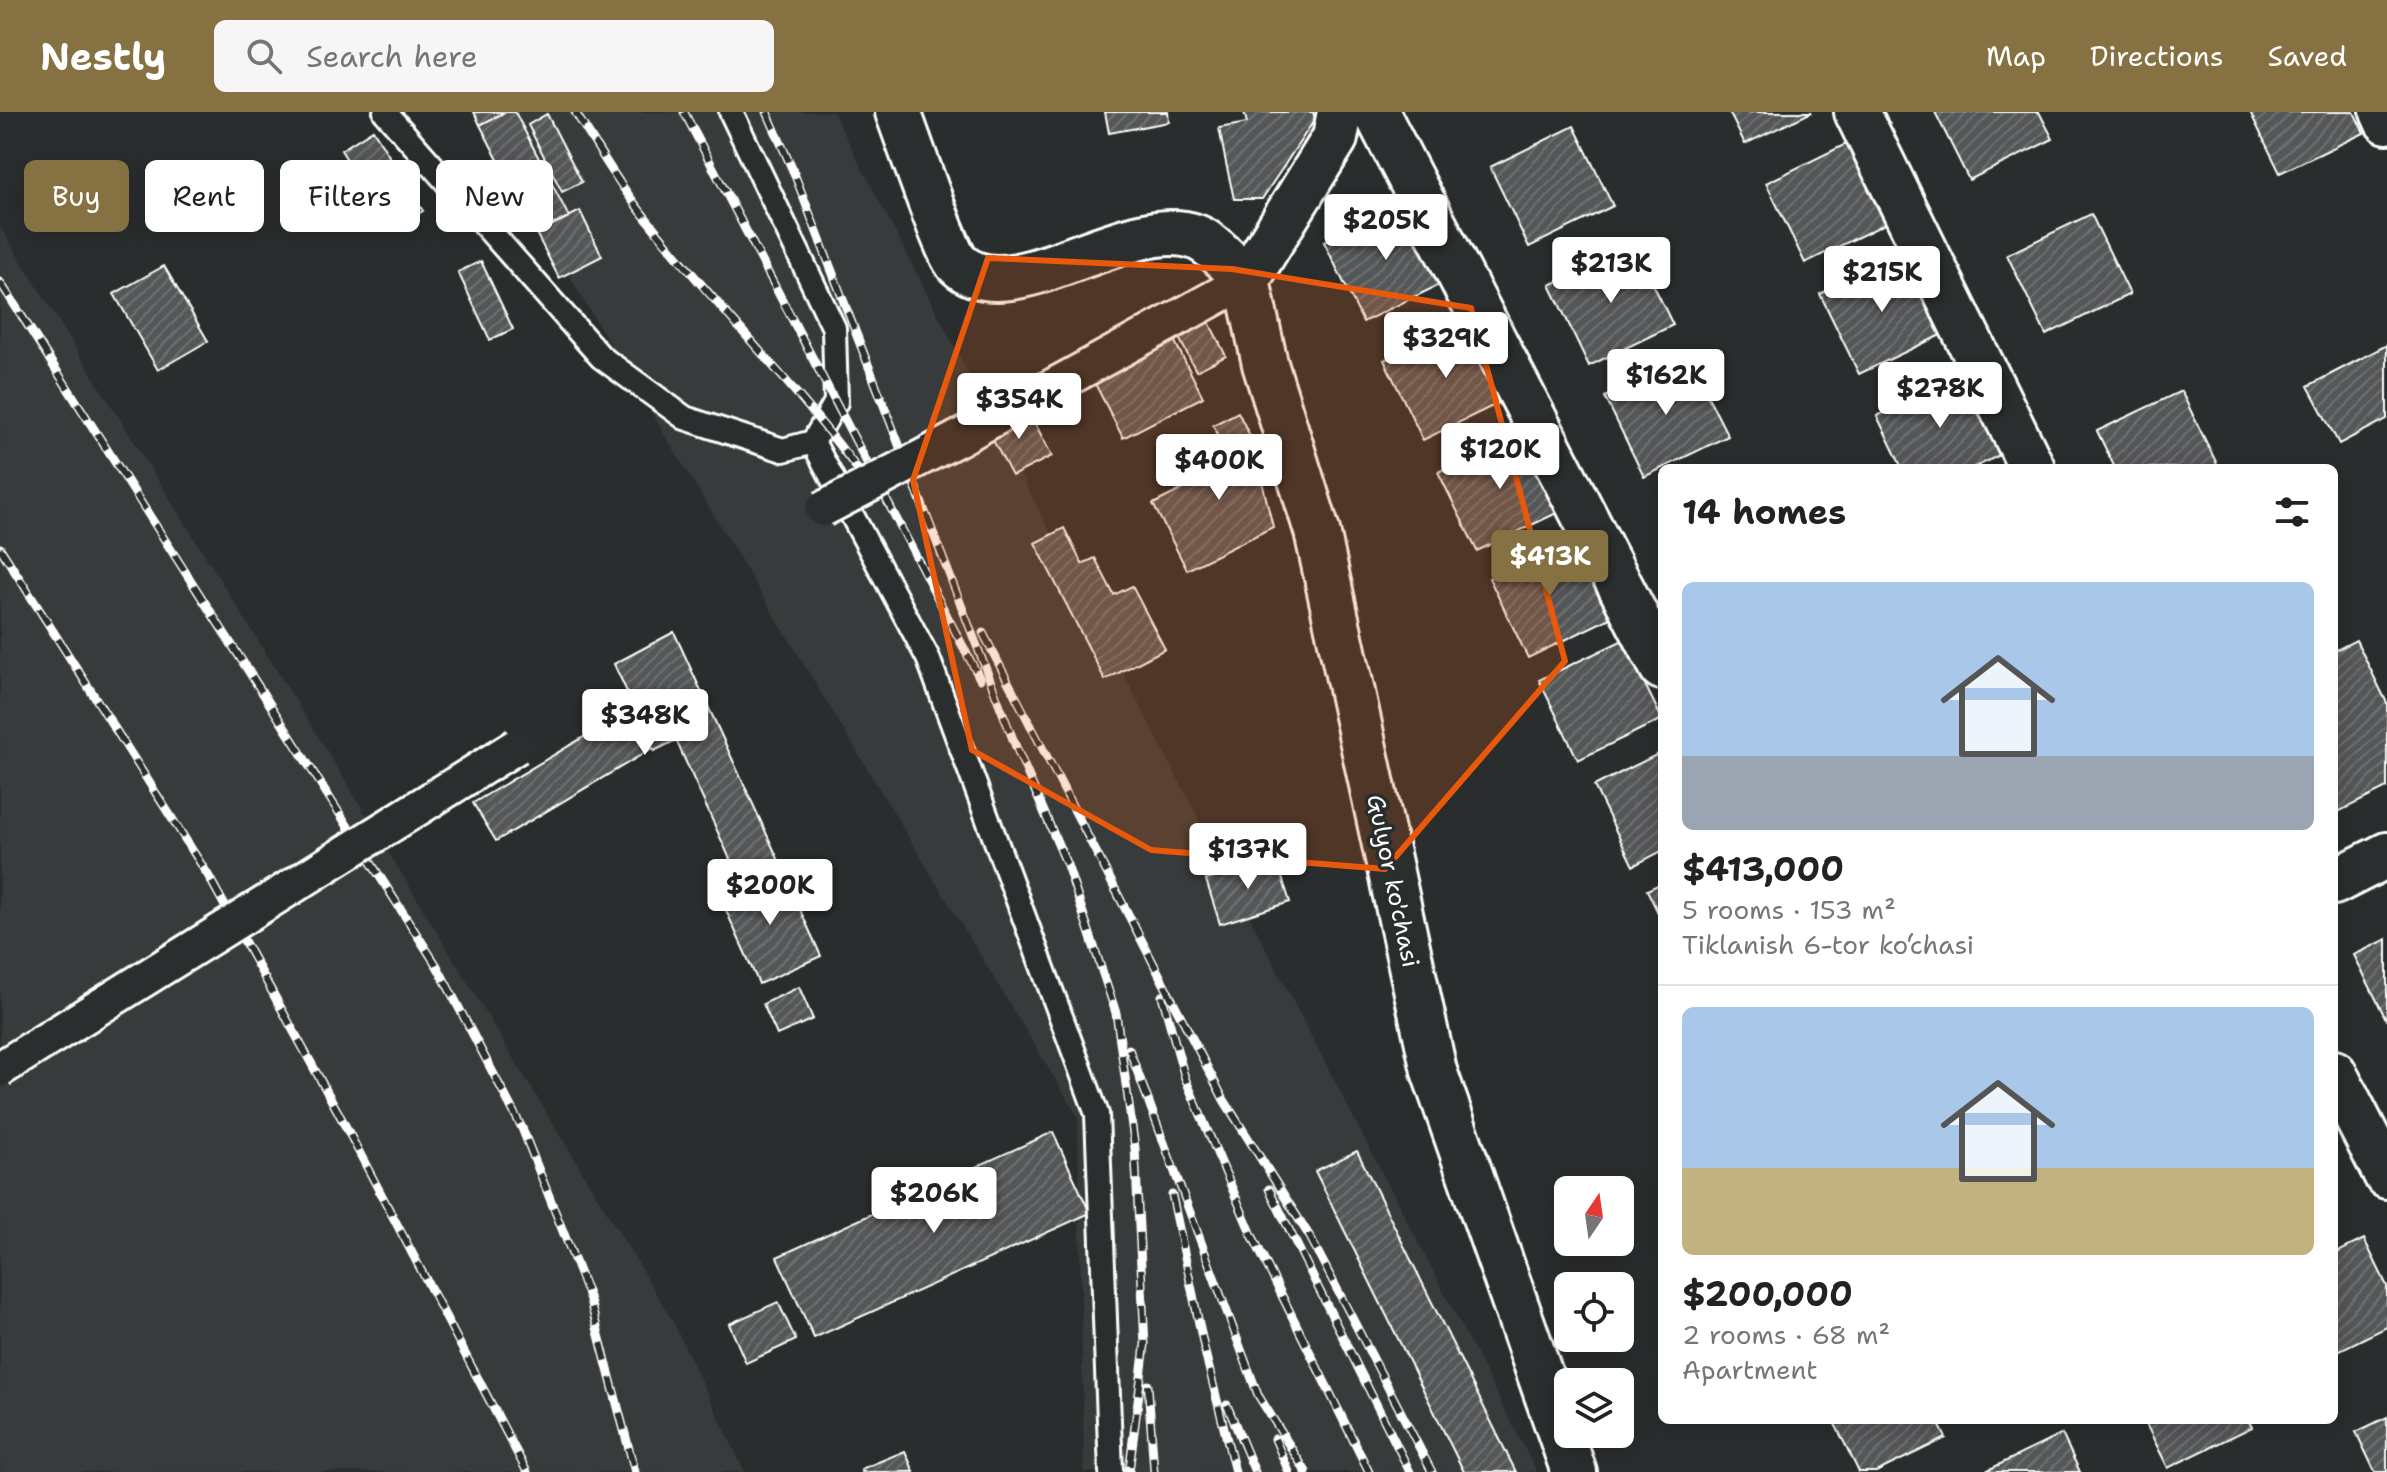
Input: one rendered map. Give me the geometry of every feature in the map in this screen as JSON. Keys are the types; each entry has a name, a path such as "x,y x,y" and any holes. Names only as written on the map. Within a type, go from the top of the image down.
{"street":[{"path":"898,112 956,263 980,279 1008,278 1135,238 1174,232 1200,238 1247,280"},
{"path":"823,509 1247,280 1335,138 1340,112"},
{"path":"1376,112 1658,659"},
{"path":"1857,112 2030,464"},
{"path":"2383,112 2387,121"},
{"name":"Gulyor ko'chasi","path":"1247,280 1265,364 1317,531 1434,1071 1574,1472"},
{"path":"0,1069 517,746"},
{"path":"2338,880 2387,855"},
{"path":"2338,1081 2387,1176"}],"lane":[{"path":"385,112 601,357 685,418 783,450 813,442 836,402 834,328 731,112"},
{"path":"813,442 928,658 1097,1114 1111,1472"}],"highlighted area":[{"path":"988,258 1232,269 1471,308 1565,661 1385,869 1151,850 972,750 913,480"}],"shaded area":[{"path":"480,112 833,112 1537,1472 1084,1472 1078,1117 582,298 546,232 553,232 553,160 506,160"},
{"path":"0,227 334,762 671,1318 745,1472 0,1472"}],"building":[{"path":"474,112 505,112 480,125"},
{"path":"505,112 515,112 540,160 498,160 480,125"},
{"path":"1105,112 1168,112 1169,122 1109,133"},
{"path":"1244,112 1313,112 1315,119 1262,199 1234,199 1226,163 1219,128 1247,123"},
{"path":"1729,112 1812,112 1745,144"},
{"path":"1935,112 2039,112 2053,139 1969,180"},
{"path":"2250,112 2354,112 2364,133 2280,173"},
{"path":"547,114 582,182 562,192 553,174 553,160 546,160 528,125"},
{"path":"1574,126 1613,206 1529,247 1490,167"},
{"path":"373,130 392,160 347,160 341,150"},
{"path":"1850,142 1889,222 1805,263 1766,183"},
{"path":"553,186 569,217 553,225"},
{"path":"1408,201 1447,281 1363,322 1324,242"},
{"path":"580,211 602,256 559,278 536,233 553,232 553,224"},
{"path":"2091,214 2130,294 2046,335 2007,255"},
{"path":"1634,245 1673,325 1589,366 1550,285"},
{"path":"1904,254 1943,334 1859,374 1820,294"},
{"path":"481,261 513,329 490,340 458,272"},
{"path":"164,266 208,341 158,370 114,294"},
{"path":"1207,318 1226,356 1196,371 1177,334"},
{"path":"1468,319 1507,399 1423,440 1384,360"},
{"path":"1170,332 1203,397 1123,438 1089,372"},
{"path":"2387,345 2387,419 2339,444 2308,386"},
{"path":"1688,357 1728,436 1671,464 1658,464 1658,470 1644,477 1605,397"},
{"path":"1961,375 2000,455 1981,464 1900,464 1877,416"},
{"path":"2181,391 2217,464 2113,464 2097,431"},
{"path":"1026,406 1052,456 1012,476 986,427"},
{"path":"1238,412 1252,440 1273,527 1187,570 1153,504 1233,464 1213,425"},
{"path":"1522,431 1561,511 1477,551 1438,472"},
{"path":"1064,528 1082,564 1095,558 1114,595 1132,586 1165,649 1105,680 1035,543"},
{"path":"1573,537 1612,617 1528,658 1489,578"},
{"path":"674,632 779,861 739,879 676,740 654,751 653,748 496,841 473,803 634,707 614,664"},
{"path":"1623,640 1658,711 1658,721 1578,760 1539,680"},
{"path":"2356,640 2387,703 2387,788 2338,812 2338,649"},
{"path":"1658,754 1658,853 1633,866 1594,786"},
{"path":"1276,859 1290,902 1220,924 1206,880"},
{"path":"782,870 821,956 759,984 720,897"},
{"path":"1658,885 1658,913 1647,890"},
{"path":"2387,939 2387,1021 2354,955"},
{"path":"799,987 813,1019 777,1035 763,1004"},
{"path":"1053,1132 1090,1213 814,1338 777,1257"},
{"path":"1357,1151 1516,1472 1464,1472 1315,1171"},
{"path":"2364,1239 2387,1286 2387,1327 2338,1351 2338,1252"},
{"path":"778,1302 796,1340 746,1363 729,1324"},
{"path":"2387,1417 2387,1472 2375,1472 2356,1432"},
{"path":"1835,1424 1939,1424 1946,1438 1876,1472 1859,1472"},
{"path":"2146,1424 2250,1424 2252,1427 2168,1468"},
{"path":"2062,1434 2080,1472 1984,1472"},
{"path":"905,1451 914,1472 862,1472 861,1469"}],"railway":[{"path":"575,112 635,204 813,413 869,485"},
{"path":"684,112 980,679"},
{"path":"767,112 794,173 1016,747 1067,865 1116,1013 1135,1148 1145,1345 1129,1472"},
{"path":"0,282 437,966 522,1128 589,1297 635,1472"},
{"path":"0,548 208,875 338,1112 527,1472"},
{"path":"983,633 1224,1100 1310,1237 1432,1472"},
{"path":"1162,996 1185,1078 1252,1235 1369,1472"},
{"path":"1129,1049 1258,1395 1306,1472"},
{"path":"1269,1189 1410,1472"},
{"path":"1172,1195 1205,1352 1235,1472"},
{"path":"1148,1385 1154,1472"},
{"path":"1227,1405 1255,1472"},
{"path":"1275,1439 1289,1472"}]}
